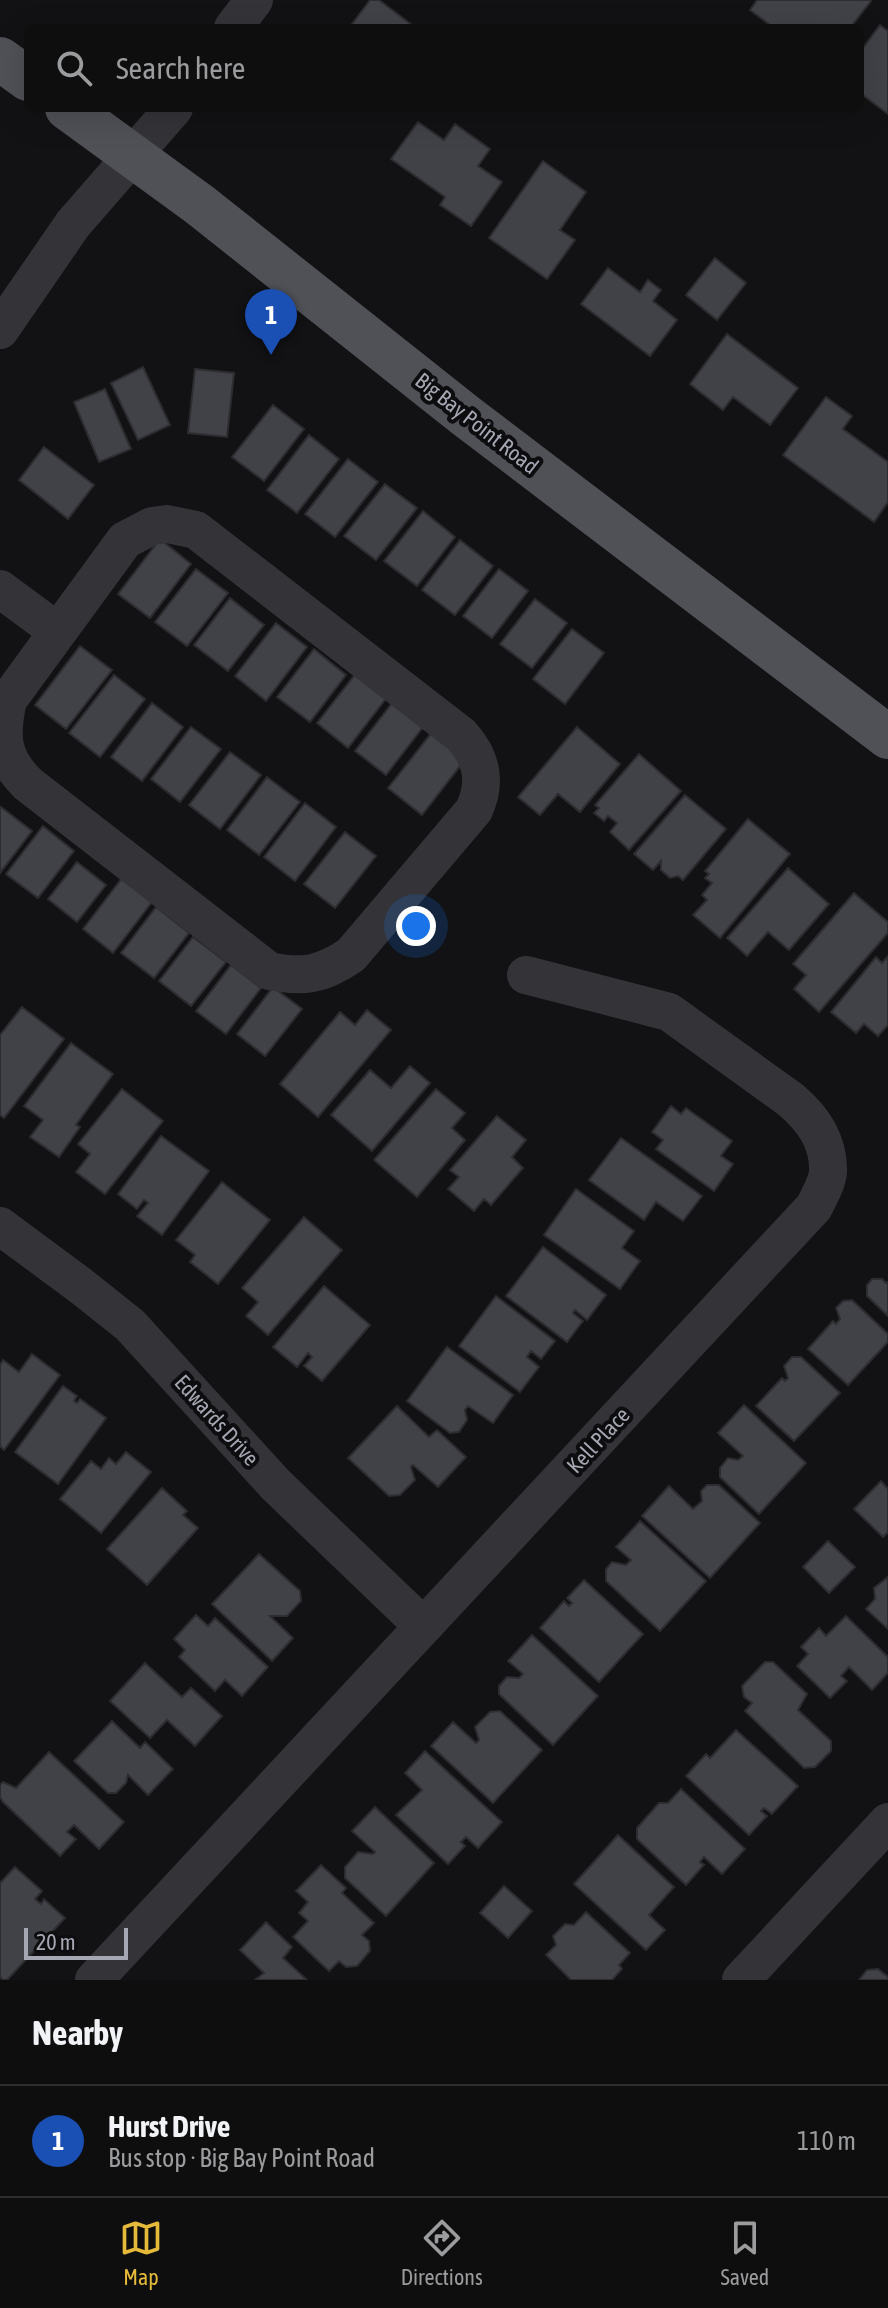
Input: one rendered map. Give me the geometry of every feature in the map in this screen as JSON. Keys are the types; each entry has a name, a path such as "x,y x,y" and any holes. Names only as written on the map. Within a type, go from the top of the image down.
{"main road":[{"path":"0,59 24,76"},
{"name":"Big Bay Point Road","path":"72,112 200,205 466,416 888,737"}],"street":[{"path":"236,24 254,0"},
{"path":"0,330 73,224 170,112"},
{"path":"182,525 196,530 461,735 472,747 479,762 481,795 474,810 351,955 333,967 312,974 291,975 269,971 14,771 0,737 2,718 8,700 57,631 125,540 152,526 182,525"},
{"path":"0,589 57,631"},
{"name":"Kell Place","path":"94,1980 814,1207 828,1174 825,1144 810,1117 791,1100 669,1012 526,975"},
{"name":"Edwards Drive","path":"0,1226 130,1325 276,1485 423,1626"},
{"path":"741,1980 888,1822"}],"building":[{"path":"370,0 379,0 411,24 352,24"},
{"path":"757,0 871,1 853,24 769,24 750,10"},
{"path":"880,25 888,31 888,114 864,96 864,47"},
{"path":"418,122 444,140 455,124 490,149 478,166 502,182 471,226 440,205 445,197 391,159"},
{"path":"543,161 586,192 560,230 575,240 547,279 489,238"},
{"path":"715,258 746,283 717,320 686,295"},
{"path":"608,268 640,292 648,280 661,290 653,301 677,320 650,356 581,304"},
{"path":"727,334 798,388 770,425 733,397 723,410 690,384"},
{"path":"143,367 170,425 138,440 111,383"},
{"path":"195,369 234,373 227,437 188,433"},
{"path":"105,389 131,449 99,462 74,402"},
{"path":"826,397 852,416 843,429 888,462 888,502 874,522 783,455"},
{"path":"273,405 304,429 264,481 232,457"},
{"path":"309,435 339,459 297,513 267,490"},
{"path":"44,447 94,485 68,519 19,480"},
{"path":"348,459 378,482 335,537 305,514"},
{"path":"385,484 417,508 376,560 344,536"},
{"path":"423,511 455,537 417,586 384,561"},
{"path":"160,539 191,564 150,618 118,594"},
{"path":"460,540 493,566 455,615 422,590"},
{"path":"196,569 228,593 187,646 155,622"},
{"path":"499,569 528,591 492,638 463,616"},
{"path":"230,598 264,625 228,671 194,645"},
{"path":"535,599 567,623 532,668 500,644"},
{"path":"276,623 307,647 266,701 235,676"},
{"path":"572,629 604,653 565,704 533,679"},
{"path":"80,646 112,670 66,729 35,705"},
{"path":"314,649 346,675 310,722 277,697"},
{"path":"357,672 388,696 348,748 317,723"},
{"path":"114,675 145,699 100,757 69,733"},
{"path":"396,698 427,722 386,775 355,751"},
{"path":"152,703 183,727 142,781 111,757"},
{"path":"191,727 221,749 180,802 151,779"},
{"path":"577,727 620,764 580,812 558,794 540,815 518,797"},
{"path":"433,731 467,757 422,815 388,788"},
{"path":"230,752 261,775 220,829 189,805"},
{"path":"639,754 681,791 629,850 610,832 617,823 608,816 604,821 594,813 599,808 595,805"},
{"path":"267,777 300,802 259,855 227,830"},
{"path":"685,795 726,829 683,880 678,876 670,878 661,870 661,861 653,870 634,854"},
{"path":"305,803 336,827 295,881 264,857"},
{"path":"0,808 32,831 0,873"},
{"path":"748,819 790,854 720,938 693,915 707,900 702,895 712,883 705,878 709,874 705,871"},
{"path":"43,826 74,851 38,898 6,874"},
{"path":"345,832 376,856 335,908 304,884"},
{"path":"77,862 106,885 77,922 48,899"},
{"path":"788,868 829,904 789,950 768,932 747,956 727,938"},
{"path":"122,878 152,902 113,953 83,929"},
{"path":"854,893 888,922 888,933 819,1012 794,989 806,975 793,964"},
{"path":"156,907 189,933 154,978 121,953"},
{"path":"193,937 226,962 191,1006 159,981"},
{"path":"888,956 888,1025 878,1036 864,1024 856,1033 831,1012 876,957 882,963"},
{"path":"231,965 261,988 226,1034 196,1011"},
{"path":"273,987 302,1009 265,1056 237,1034"},
{"path":"22,1007 64,1039 4,1118 0,1115 0,1035"},
{"path":"367,1010 391,1030 318,1117 280,1084 340,1012 355,1025"},
{"path":"71,1043 113,1074 76,1125 80,1127 59,1157 30,1137 43,1120 24,1106"},
{"path":"410,1066 430,1083 372,1151 331,1115 370,1070 391,1088"},
{"path":"122,1089 163,1121 105,1194 76,1172 90,1154 78,1144"},
{"path":"436,1089 465,1113 452,1128 465,1140 417,1197 374,1160"},
{"path":"671,1106 681,1114 686,1108 732,1141 721,1156 733,1164 714,1191 656,1149 663,1140 652,1132"},
{"path":"497,1116 526,1140 512,1157 523,1168 491,1205 484,1199 474,1211 448,1189 459,1177 450,1170"},
{"path":"161,1136 209,1171 162,1235 137,1216 148,1203 144,1200 137,1209 118,1194"},
{"path":"621,1138 702,1196 683,1221 656,1202 644,1220 589,1180"},
{"path":"222,1182 270,1220 218,1284 190,1262 195,1255 176,1240"},
{"path":"576,1189 634,1231 622,1248 640,1261 620,1289 544,1235"},
{"path":"304,1217 342,1250 268,1335 246,1316 258,1302 242,1288"},
{"path":"543,1247 606,1295 587,1320 575,1310 573,1313 583,1321 567,1342 506,1296"},
{"path":"872,1279 888,1282 888,1316 867,1296 867,1285"},
{"path":"324,1286 370,1325 322,1381 304,1366 312,1357 308,1353 297,1367 273,1347"},
{"path":"496,1296 555,1341 541,1359 531,1351 527,1357 539,1367 520,1392 459,1346"},
{"path":"852,1300 888,1334 888,1342 848,1385 808,1349 833,1321 836,1324 840,1319 836,1308 843,1301"},
{"path":"447,1347 513,1395 493,1423 468,1406 465,1410 467,1420 459,1432 450,1433 407,1401"},
{"path":"32,1354 60,1375 4,1450 0,1446 0,1365 3,1360 19,1372"},
{"path":"792,1357 801,1357 840,1393 794,1441 756,1406 782,1378 785,1381 788,1378 784,1366"},
{"path":"63,1386 77,1396 74,1401 77,1403 80,1399 106,1418 58,1484 15,1452"},
{"path":"744,1405 806,1463 759,1514 720,1477 720,1468 728,1458 738,1460 743,1456 718,1433"},
{"path":"397,1406 429,1437 437,1430 466,1457 438,1487 413,1465 415,1480 400,1495 389,1496 348,1458"},
{"path":"126,1452 151,1472 101,1533 60,1499 91,1461 101,1469 109,1458 116,1464"},
{"path":"881,1481 888,1489 888,1532 883,1537 854,1509"},
{"path":"707,1485 719,1485 760,1523 710,1578 642,1516 669,1486 693,1509 702,1501 701,1491"},
{"path":"162,1488 187,1511 183,1515 198,1528 147,1585 107,1549"},
{"path":"640,1521 706,1581 660,1631 606,1581 606,1569 612,1562 626,1565 631,1560 616,1547"},
{"path":"828,1541 855,1567 829,1593 803,1567"},
{"path":"259,1554 300,1591 301,1601 287,1616 270,1616 293,1638 272,1661 212,1604"},
{"path":"888,1577 888,1629 866,1609 875,1599 874,1588"},
{"path":"584,1580 643,1634 599,1682 540,1628 564,1601 569,1606 572,1603 567,1598"},
{"path":"196,1615 208,1626 215,1618 268,1667 242,1696 225,1680 215,1691 179,1657 185,1650 174,1639"},
{"path":"846,1616 888,1657 888,1673 872,1690 849,1667 841,1676 847,1681 830,1698 797,1666 808,1654 801,1647 819,1628 826,1636"},
{"path":"532,1635 598,1696 553,1745 499,1694 499,1686 507,1677 519,1678 523,1674 508,1661"},
{"path":"765,1662 773,1662 807,1694 798,1710 831,1741 831,1751 815,1767 804,1768 745,1711 752,1703 744,1697 742,1686"},
{"path":"145,1663 182,1697 191,1688 222,1716 195,1746 167,1720 150,1738 110,1701"},
{"path":"500,1711 542,1750 493,1803 431,1746 453,1722 476,1743 479,1740 475,1727 490,1712"},
{"path":"112,1721 140,1748 145,1742 173,1769 148,1795 128,1775 126,1783 116,1793 108,1793 74,1761"},
{"path":"736,1730 798,1786 772,1814 764,1808 761,1811 767,1816 749,1835 686,1776 706,1754 710,1758"},
{"path":"425,1751 502,1822 478,1848 466,1837 461,1842 465,1846 448,1864 396,1815 422,1790 405,1773"},
{"path":"49,1752 124,1822 99,1849 74,1825 67,1832 76,1839 60,1856 0,1797 3,1782 16,1788"},
{"path":"681,1789 745,1849 722,1874 704,1857 700,1862 704,1865 686,1885 637,1839 637,1828 659,1803 668,1803"},
{"path":"375,1807 434,1863 386,1916 345,1878 345,1867 358,1852 375,1852 352,1831"},
{"path":"618,1835 674,1887 649,1915 665,1930 646,1950 574,1884"},
{"path":"321,1865 346,1888 342,1893 374,1923 362,1935 369,1941 370,1951 357,1966 346,1967 339,1961 329,1971 293,1937 308,1921 299,1913 308,1902 296,1891"},
{"path":"15,1867 42,1891 35,1899 41,1904 44,1899 65,1918 7,1980 3,1980 0,1977 0,1883"},
{"path":"504,1886 532,1911 508,1938 480,1913"},
{"path":"586,1912 630,1953 619,1965 622,1969 612,1980 571,1980 546,1955 556,1945 553,1936 565,1924 574,1925"},
{"path":"266,1922 292,1947 283,1958 307,1980 255,1980 264,1973 240,1950"},
{"path":"878,1969 888,1980 859,1980 867,1970"}],"place":[{"name":"Hurst Drive","path":"271,355"}]}
